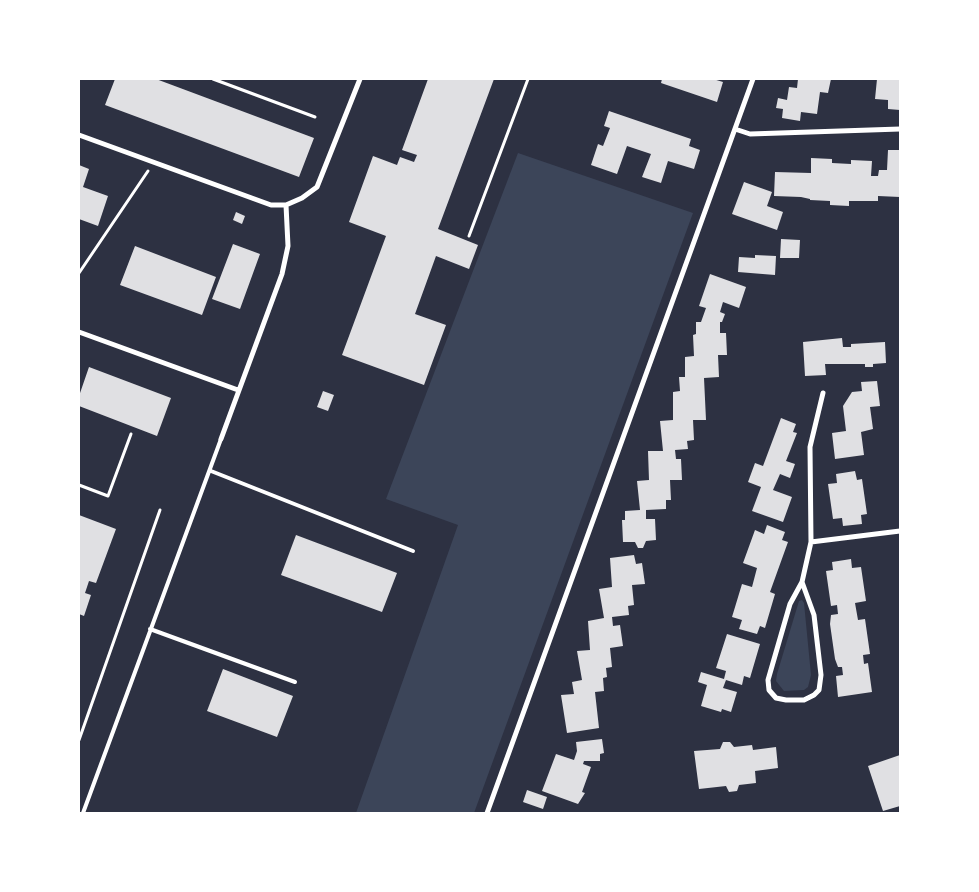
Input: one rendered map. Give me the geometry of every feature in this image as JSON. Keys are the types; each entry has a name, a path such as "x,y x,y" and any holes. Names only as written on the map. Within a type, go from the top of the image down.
{"street":[{"path":"79,135 271,205 286,205 302,198 317,188 360,79"},
{"path":"487,813 753,79"},
{"path":"735,129 750,134 900,129"},
{"path":"221,439 282,274 288,246 286,205"},
{"path":"79,332 238,390"},
{"path":"802,582 814,616 821,675 819,690 804,700 786,700 776,698 768,690 768,680 790,604 802,582 811,542 810,447 823,393"},
{"path":"811,542 900,531"}],"lane":[{"path":"83,813 221,439"},
{"path":"211,470 413,551"},
{"path":"150,629 295,682"}],"path":[{"path":"214,79 315,117"},
{"path":"470,236 528,79"},
{"path":"79,273 154,163"},
{"path":"79,485 108,496 131,434"},
{"path":"79,740 160,510"}],"shaded area":[{"path":"518,153 693,213 474,813 356,813 458,525 386,499"},
{"path":"802,600 804,603 811,675 808,687 804,690 784,691 776,681 777,674 799,601"}],"building":[{"path":"115,79 156,79 314,138 299,177 105,105"},
{"path":"428,79 494,79 438,229 478,245 469,269 436,256 415,314 446,325 424,385 342,355 386,236 349,222 373,156 397,165 400,157 414,162 417,155 402,150"},
{"path":"662,79 713,79 723,82 717,102 661,83"},
{"path":"798,79 831,79 828,93 820,92 817,114 801,112 800,121 782,118 783,109 776,108 778,98 787,100 789,87 797,88"},
{"path":"877,79 900,79 900,110 888,109 888,100 875,99"},
{"path":"609,111 691,139 689,146 700,150 694,169 668,161 661,183 642,177 651,154 627,146 617,174 591,165 598,144 603,146 610,128 604,126"},
{"path":"888,150 900,150 900,197 878,196 878,201 849,201 849,206 830,205 830,201 810,200 801,197 774,196 775,172 811,173 811,158 832,159 832,163 851,164 851,160 872,161 871,176 878,176 879,170 887,170"},
{"path":"79,165 89,169 83,187 108,196 98,226 79,219"},
{"path":"744,182 772,192 767,206 783,212 777,230 732,214"},
{"path":"236,212 245,216 242,224 233,220"},
{"path":"781,239 800,240 799,258 780,258"},
{"path":"233,244 260,254 240,309 212,299"},
{"path":"135,246 216,277 202,315 120,285"},
{"path":"755,255 776,256 775,275 738,272 739,257 755,258"},
{"path":"710,274 746,287 739,308 723,302 720,312 725,314 722,322 720,322 720,333 726,333 727,355 718,355 719,377 704,378 706,420 693,420 694,440 687,441 688,449 675,450 676,459 681,459 682,480 670,480 671,500 666,500 666,509 646,510 646,519 655,519 656,540 646,541 643,548 638,548 635,542 623,542 622,520 625,520 625,511 640,510 637,481 649,480 648,451 663,451 660,421 673,420 673,392 680,391 679,377 685,377 685,357 694,356 693,335 696,334 696,322 701,322 706,308 699,306"},
{"path":"842,338 843,347 851,347 851,344 885,342 886,363 873,364 873,367 865,367 865,364 825,364 826,375 805,376 803,342"},
{"path":"89,367 171,398 157,436 79,406 79,396"},
{"path":"877,381 880,406 870,407 873,429 861,432 864,455 835,459 832,433 846,431 843,406 852,392 862,391 861,382"},
{"path":"323,391 334,395 328,411 317,407"},
{"path":"781,418 796,424 793,432 797,433 786,461 795,464 790,478 780,474 773,490 792,497 783,522 752,511 761,487 748,482 755,463 763,466"},
{"path":"855,471 857,480 862,479 867,514 861,515 862,524 843,526 842,518 833,519 828,484 837,483 836,474"},
{"path":"79,515 116,529 96,583 89,581 85,593 91,595 84,616 79,614"},
{"path":"767,525 785,532 782,540 788,542 770,592 775,594 765,628 760,626 757,634 739,629 742,620 732,617 742,584 752,587 757,568 743,563 755,530 764,534"},
{"path":"296,535 397,573 382,612 281,575"},
{"path":"634,555 636,564 642,563 645,584 632,585 634,605 628,606 629,615 612,617 613,626 620,625 623,646 610,648 612,667 606,668 607,677 603,678 604,691 595,692 599,728 567,733 561,695 574,694 572,682 582,680 577,651 590,650 588,621 604,618 599,589 612,587 610,558"},
{"path":"851,559 852,568 861,567 866,601 855,603 858,620 865,619 870,654 863,655 864,664 868,663 872,692 838,697 836,676 843,675 842,667 838,667 835,659 830,624 831,615 838,614 837,605 831,606 826,571 833,570 832,562"},
{"path":"727,634 760,644 750,678 744,676 742,685 726,680 723,688 737,692 731,712 722,709 721,712 701,706 707,685 698,682 701,672 724,679 726,671 716,668"},
{"path":"223,669 293,696 277,737 207,711"},
{"path":"602,739 604,753 600,754 600,761 584,761 583,764 591,767 582,792 585,793 578,804 542,791 556,754 574,760 577,751 576,742"},
{"path":"723,742 730,742 734,747 752,745 753,750 776,747 778,768 755,771 756,783 739,785 737,791 729,792 726,786 699,789 694,751 720,749"},
{"path":"900,755 900,806 883,811 868,766"},
{"path":"527,790 547,797 543,809 523,802"}]}
